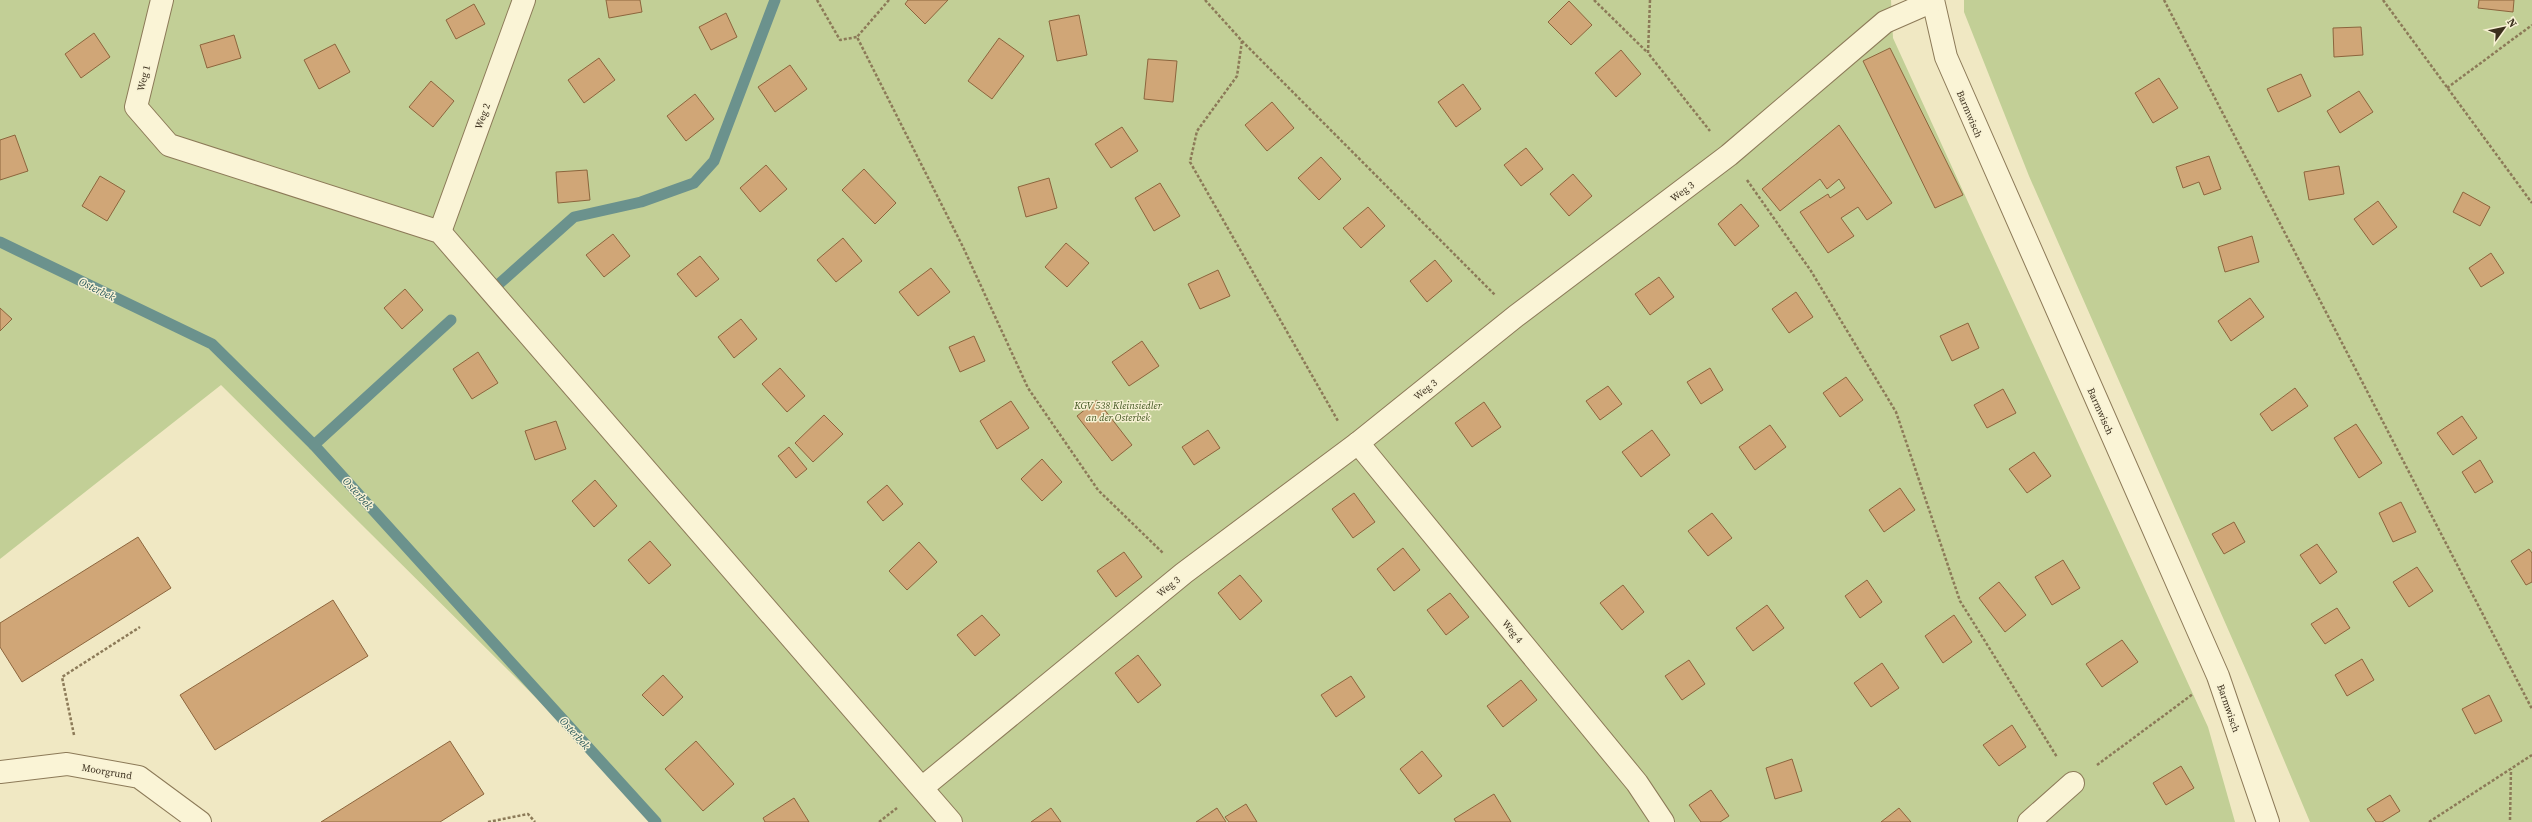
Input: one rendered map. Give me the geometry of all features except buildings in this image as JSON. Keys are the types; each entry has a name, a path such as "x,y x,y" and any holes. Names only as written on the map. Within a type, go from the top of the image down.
{"street":[{"name":"Weg 1","path":"162,0 136,107 169,145 440,232"},
{"name":"Weg 2","path":"440,232 524,0"},
{"name":"Weg 3","path":"923,787 1184,573 1358,443 1516,316 1729,155 1885,22 1933,0"},
{"name":"Barmwisch","path":"1933,0 1946,57 1970,115 2218,676 2268,822"},
{"path":"440,232 923,787 951,822"},
{"name":"Weg 4","path":"1358,443 1637,783 1662,822"},
{"name":"Moorgrund","path":"0,772 67,764 139,776 200,822"},
{"path":"2029,822 2073,783"}],"path":[{"path":"817,0 840,40 857,37 889,0"},
{"path":"1205,0 1242,41 1516,316"},
{"path":"1594,0 1648,53 1729,155 1811,271 1896,412 1960,601 2073,783 2218,676"},
{"path":"1648,53 1650,0"},
{"path":"2164,0 2532,709"},
{"path":"2383,0 2532,203"},
{"path":"2448,88 2532,25"},
{"path":"857,37 963,247 1028,388 1098,490 1184,573"},
{"path":"1242,41 1237,76 1197,131 1190,162 1340,425 1358,443"},
{"path":"80,766 62,678 140,627"},
{"path":"2430,822 2532,755"},
{"path":"2510,820 2511,769"},
{"path":"488,822 528,814 535,822"}],"green space":[{"name":"KGV 538 Kleinsiedler an der Osterbek","path":"0,0 1891,0 1893,38 2208,727 2235,822 661,822 221,385 0,559"},
{"path":"1964,0 2532,0 2532,822 2310,822 2249,677 2029,176 1964,12"}],"waterway":[{"path":"500,283 574,217 641,202 694,183 714,161 775,0"},
{"name":"Osterbek","path":"0,242 212,344 314,445 656,822"},
{"path":"314,445 451,320"}]}
